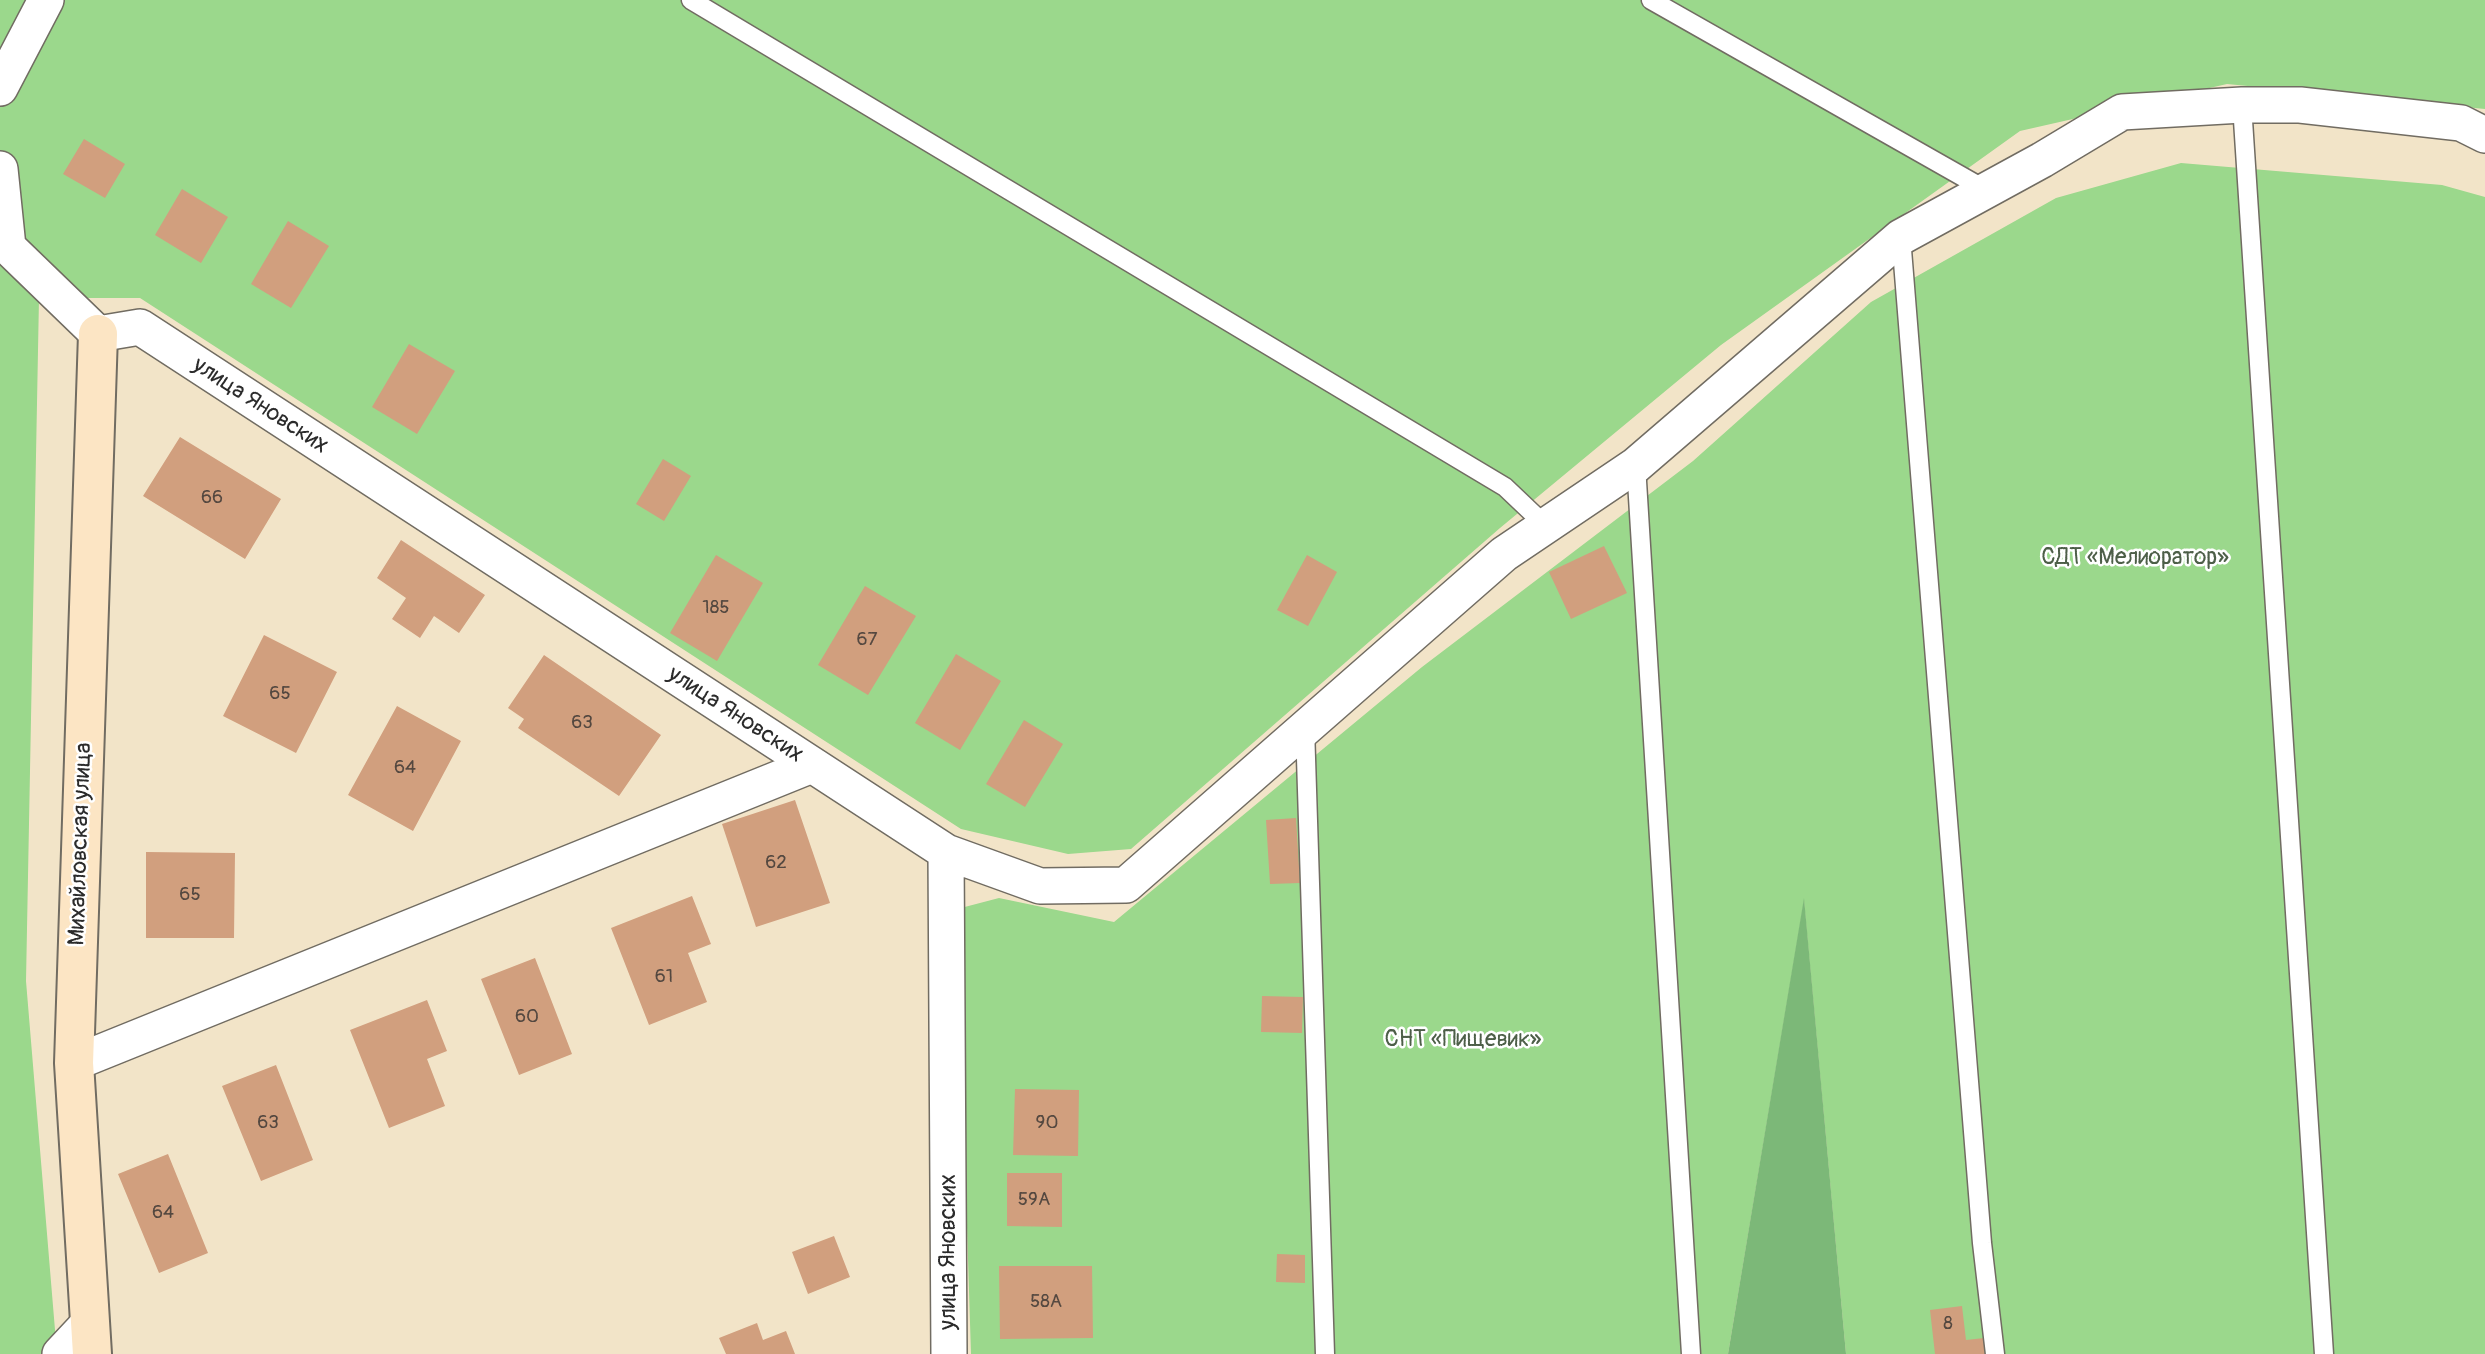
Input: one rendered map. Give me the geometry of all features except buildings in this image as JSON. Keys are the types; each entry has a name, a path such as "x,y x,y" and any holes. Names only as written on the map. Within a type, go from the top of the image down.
{"street":[{"path":"0,88 46,0"},
{"path":"946,852 1040,886 1126,885 1504,554 1636,465 1901,237 2122,112 2242,105 2300,105 2462,123 2485,135"},
{"path":"0,170 4,254 98,334"},
{"name":"улица Яновских","path":"98,334 140,327 946,852 950,1354"},
{"name":"Михайловская улица","path":"91,1338 74,1063 98,334"},
{"path":"74,1063 812,765"},
{"path":"60,1354 91,1338"}],"lane":[{"path":"691,0 1505,487 1546,526"},
{"path":"1651,0 1986,190"},
{"path":"2242,105 2324,1354"},
{"path":"1901,237 1982,1242 1995,1354"},
{"path":"1636,465 1691,1354"},
{"path":"1305,727 1325,1354"}],"green space":[{"path":"0,0 2485,0 2485,109 2227,84 2020,131 1721,345 1500,528 1131,849 1068,854 961,829 140,298 39,298 26,981 57,1354 0,1354"},
{"path":"2181,163 2442,185 2485,197 2485,1354 1846,1354 1804,901 1728,1354 971,1354 957,909 999,898 1114,922 1422,667 1693,461 1871,302 2056,198"},
{"path":"1804,898 1846,1354 1728,1354"}],"park label":[{"name":"СДТ «Мелиоратор»","path":"2135,558"},
{"name":"СНТ «Пищевик»","path":"1463,1040"}]}
